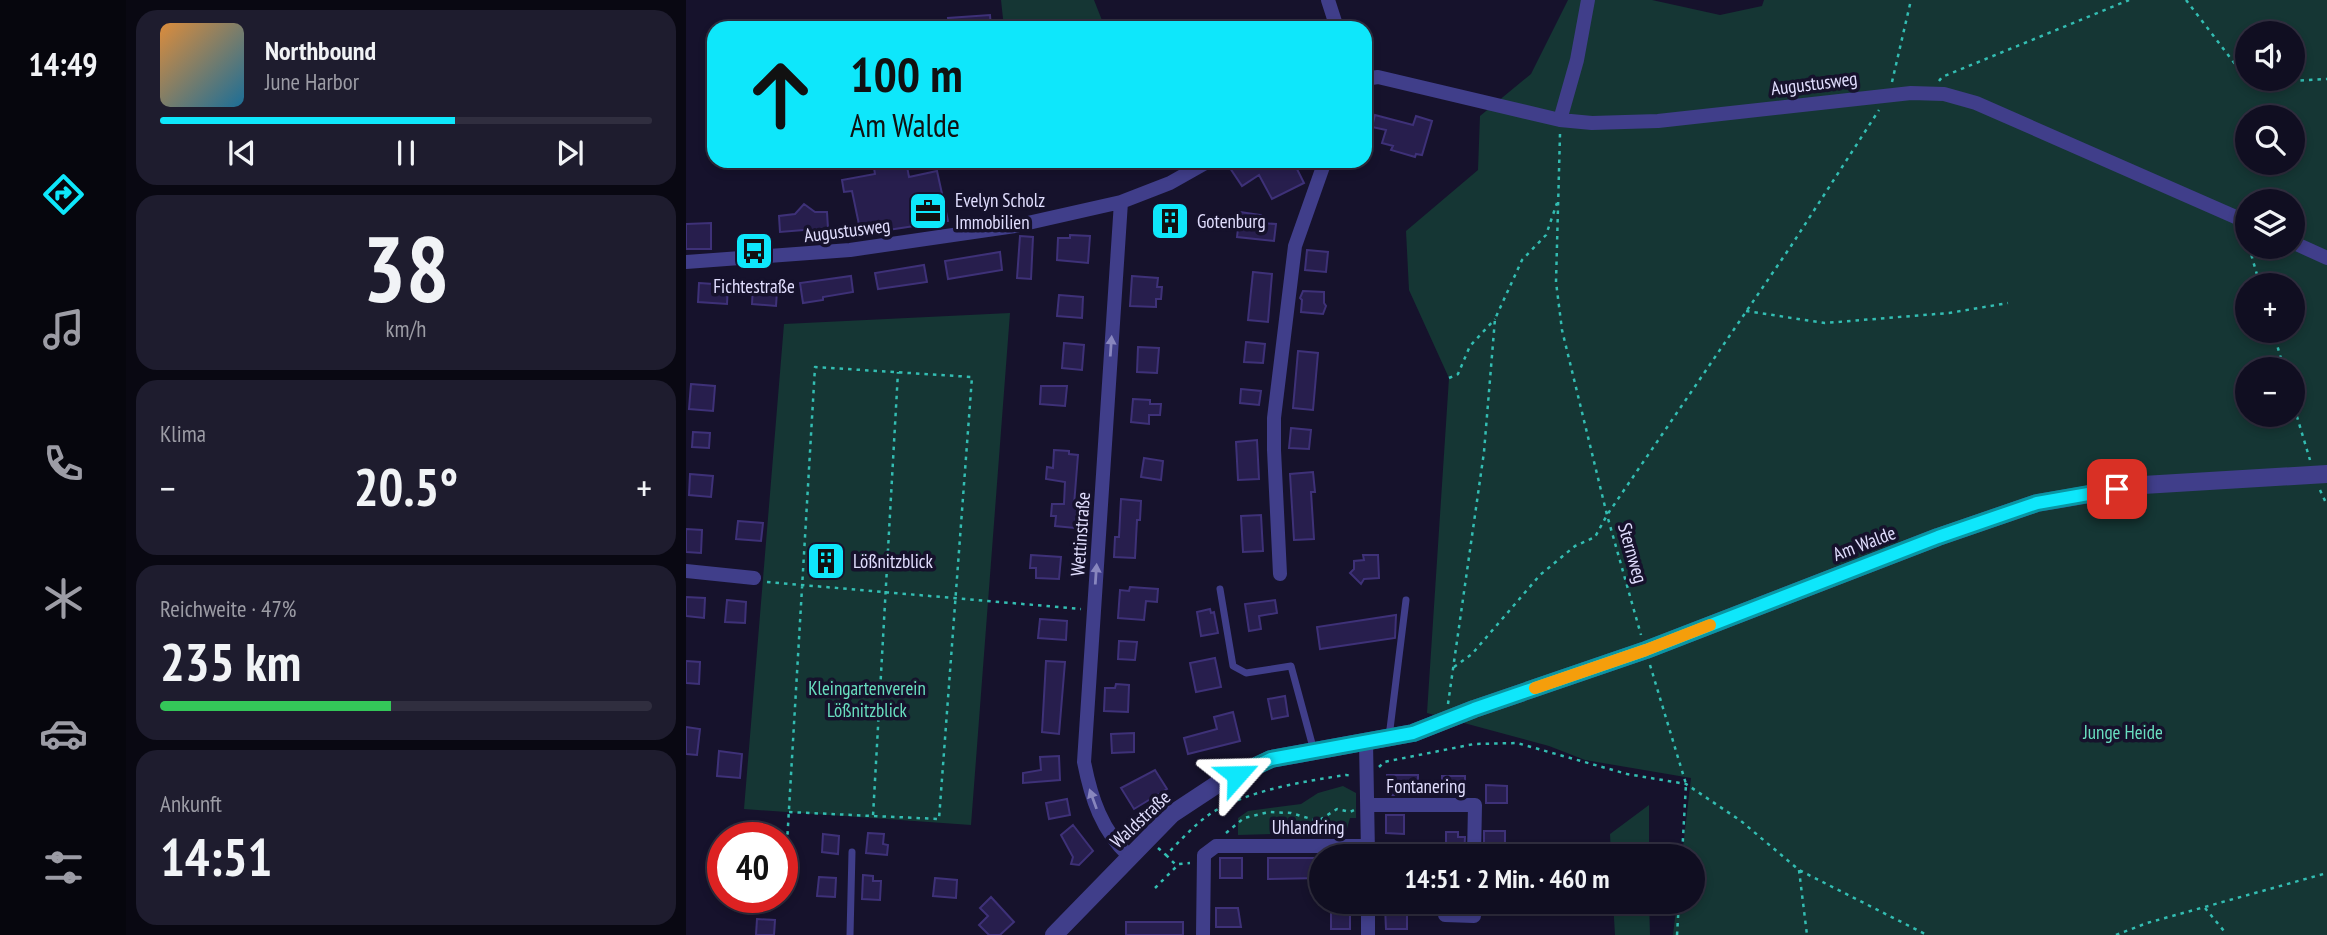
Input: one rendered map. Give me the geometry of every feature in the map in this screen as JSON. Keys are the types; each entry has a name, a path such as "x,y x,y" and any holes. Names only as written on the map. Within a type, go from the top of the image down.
{"street":[{"path":"1328,0 1334,21"},
{"path":"1560,120 1577,60 1588,0"},
{"name":"Augustusweg","path":"1372,78 1560,120 1592,123 1658,121 1889,94 1930,92 1976,103 2235,217"},
{"name":"Augustusweg","path":"686,262 863,248 1016,226 1121,201 1170,183 1197,168"},
{"path":"1280,574 1275,418 1295,246 1323,168"},
{"name":"Wettinstraße","path":"1121,201 1084,762 1094,804 1115,842 1129,856"},
{"path":"2305,248 2327,258"},
{"name":"Am Walde","path":"1440,722 1646,650 1938,537 2037,503 2143,485 2320,474"},
{"path":"686,571 754,578"},
{"name":"Waldstraße","path":"1054,935 1172,814 1219,783 1271,759 1413,733 1440,722"},
{"path":"1366,742 1368,844"},
{"name":"Fontanering","path":"1369,805 1475,805 1474,844"},
{"path":"1203,935 1204,856 1216,846"},
{"name":"Uhlandring","path":"1216,846 1309,849"},
{"path":"1368,914 1368,935"},
{"path":"1445,914 1474,914"}],"lane":[{"path":"1220,589 1233,666 1246,673 1291,666 1314,751"},
{"path":"1389,737 1406,600"},
{"path":"850,935 852,852"}],"path":[{"path":"1454,667 1472,654 1540,575 1575,546 1595,537 1607,514 1746,311 1889,94 1911,0"},
{"path":"1930,92 1942,77 2129,0"},
{"path":"2186,0 2235,64"},
{"path":"2305,80 2327,79"},
{"name":"Sternweg","path":"1560,120 1556,282 1562,330 1607,514 1686,783 1683,844"},
{"path":"1448,378 1458,373 1470,346 1495,319 1522,260 1546,234 1558,200"},
{"path":"1746,311 1825,323 1950,313 2008,303"},
{"path":"1440,722 1454,667 1484,452 1495,319"},
{"path":"788,822 815,367 972,377 939,819 789,812"},
{"path":"873,816 898,372"},
{"path":"2302,427 2320,474"},
{"path":"754,578 803,585 1094,610"},
{"path":"1166,855 1212,813 1257,794 1302,782 1346,775 1368,779 1384,762 1474,744 1517,743 1627,774 1686,783 1741,821 1799,870 1927,935"},
{"path":"1216,846 1219,838 1244,818 1255,814 1290,813 1318,821 1338,809 1350,811 1369,805"},
{"path":"1154,844 1177,866"},
{"path":"1155,888 1177,866 1192,863"},
{"path":"1799,870 1807,935"},
{"path":"2116,935 2147,923 2327,873"},
{"path":"2205,908 2224,930 2225,935"},
{"path":"1677,935 1678,914"}],"green space":[{"path":"1001,0 1094,0 1102,21 1003,21"},
{"name":"Junge Heide","path":"1568,0 1652,0 1720,15 1762,6 1764,0 2327,0 2327,935 1673,935 1675,914 1705,914 1705,844 1683,844 1691,778 1585,760 1549,746 1427,713 1449,378 1409,290 1406,231 1478,170 1480,116 1531,74"},
{"name":"Kleingartenverein Lößnitzblick","path":"1010,313 971,825 744,809 784,324"},
{"path":"1343,786 1356,793 1356,818 1350,818 1346,832 1238,835 1238,818 1248,811 1301,804 1318,793"},
{"path":"1649,805 1649,844 1610,844 1610,834"},
{"path":"1614,914 1649,914 1650,935 1615,935"}],"building":[{"path":"990,15 990,21 948,21 948,18"},
{"path":"1375,115 1413,125 1416,116 1432,121 1422,155 1416,154 1415,157 1391,150 1393,146 1382,143 1386,130 1372,127"},
{"path":"874,168 907,168 909,177 937,171 948,221 861,234 852,191 844,192 842,180 875,174"},
{"path":"1230,168 1296,168 1304,183 1272,199 1259,175 1242,186"},
{"path":"804,204 815,212 827,212 828,228 780,232 779,216 795,214"},
{"name":"Gotenburg","path":"1166,210 1178,210 1184,225 1162,233 1156,217"},
{"path":"1240,212 1261,215 1260,223 1276,224 1274,241 1237,237"},
{"path":"711,223 711,249 686,249 686,224"},
{"path":"1070,235 1090,236 1088,263 1057,260 1058,238 1070,238"},
{"path":"1020,236 1033,237 1031,279 1017,278"},
{"path":"1307,250 1328,252 1326,272 1305,270"},
{"path":"1000,252 1002,270 948,279 945,261"},
{"path":"924,265 927,282 878,289 875,273"},
{"path":"1253,272 1272,274 1268,322 1248,320"},
{"path":"851,276 853,292 803,303 800,283"},
{"path":"1132,276 1158,278 1157,287 1162,287 1161,299 1156,299 1156,307 1130,306"},
{"path":"699,283 728,285 727,304 698,302"},
{"path":"753,286 770,287 769,290 777,291 776,306 752,304"},
{"path":"1303,291 1324,292 1326,306 1323,314 1301,312 1300,298"},
{"path":"1059,295 1083,297 1082,318 1057,316"},
{"path":"1246,342 1265,344 1263,363 1244,362"},
{"path":"1064,343 1084,345 1082,370 1062,368"},
{"path":"1138,347 1159,348 1157,373 1137,372"},
{"path":"1298,351 1318,353 1313,410 1293,408"},
{"path":"691,384 715,386 713,411 689,409"},
{"path":"1041,386 1067,386 1065,406 1040,404"},
{"path":"1241,389 1261,391 1259,405 1240,403"},
{"path":"1133,399 1161,404 1160,415 1149,415 1149,424 1131,422"},
{"path":"1291,428 1311,430 1309,449 1289,448"},
{"path":"693,432 710,433 709,448 692,447"},
{"path":"1257,440 1259,479 1238,480 1236,442"},
{"path":"1054,450 1078,455 1075,528 1055,526 1056,516 1051,516 1052,504 1064,504 1065,482 1046,479 1047,467 1053,468"},
{"path":"1144,458 1163,461 1161,480 1141,477"},
{"path":"1313,472 1315,492 1311,492 1314,539 1294,540 1290,474"},
{"path":"690,474 713,476 711,497 689,495"},
{"path":"1121,499 1141,501 1135,558 1114,557 1115,537 1119,537"},
{"path":"1261,515 1263,551 1243,552 1241,516"},
{"path":"738,521 763,523 761,541 736,539"},
{"path":"686,529 702,530 701,553 686,552"},
{"name":"Lößnitzblick","path":"811,549 841,550 840,574 811,573"},
{"path":"1031,555 1061,557 1059,579 1036,578 1036,568 1030,568"},
{"path":"1363,555 1378,555 1379,578 1364,579 1361,584 1350,573 1354,569 1354,561 1364,560"},
{"path":"1130,587 1158,589 1157,602 1146,601 1144,620 1118,618 1120,590 1129,591"},
{"path":"686,597 705,598 704,618 686,616"},
{"path":"727,600 746,602 745,623 725,622"},
{"path":"1275,600 1277,613 1259,616 1261,629 1249,631 1245,604"},
{"path":"1210,609 1211,613 1214,612 1218,633 1201,636 1197,612"},
{"path":"1396,615 1395,638 1320,649 1317,627"},
{"path":"1040,619 1067,621 1066,640 1038,638"},
{"path":"1119,641 1137,642 1135,660 1118,659"},
{"path":"1215,658 1221,687 1196,692 1190,663"},
{"path":"686,661 700,662 699,684 686,683"},
{"path":"1046,661 1065,662 1059,734 1042,732"},
{"path":"1116,684 1129,685 1128,712 1104,711 1105,688 1115,688"},
{"path":"1285,696 1288,716 1272,719 1268,699"},
{"path":"1233,712 1240,741 1188,754 1184,738 1217,729 1214,717"},
{"path":"686,727 700,729 697,755 686,754"},
{"path":"1134,733 1134,752 1112,753 1111,734"},
{"path":"719,751 742,754 740,778 717,776"},
{"path":"1059,756 1060,780 1023,783 1023,773 1041,770 1040,757"},
{"path":"1155,770 1167,789 1134,809 1121,788"},
{"path":"1387,775 1418,775 1418,787 1402,787 1402,795 1386,795"},
{"path":"1442,776 1465,776 1465,794 1442,794"},
{"path":"1486,785 1507,786 1507,803 1486,803"},
{"path":"1067,799 1070,815 1049,819 1046,803"},
{"path":"1386,815 1404,815 1404,834 1386,833"},
{"path":"1073,825 1093,851 1079,865 1071,864 1073,857 1061,835"},
{"path":"1484,831 1505,831 1505,844 1484,844"},
{"path":"1446,832 1458,832 1458,837 1465,837 1465,844 1446,844"},
{"path":"868,833 884,834 883,844 888,845 887,855 866,853"},
{"path":"823,834 839,836 838,854 822,852"},
{"path":"1220,858 1242,858 1242,878 1220,878"},
{"path":"1268,858 1309,858 1309,878 1268,879"},
{"path":"863,875 873,876 873,881 881,881 880,900 862,899"},
{"path":"819,877 836,878 835,897 817,896"},
{"path":"935,878 957,880 956,898 933,896"},
{"path":"991,897 1014,922 1000,935 989,935 979,925 988,916 980,908"},
{"path":"1216,908 1238,908 1241,927 1216,927"},
{"path":"1331,914 1350,914 1350,929 1331,929"},
{"path":"1385,914 1407,914 1407,929 1386,929"},
{"path":"757,919 775,920 774,935 756,935"},
{"path":"1126,922 1183,922 1183,935 1126,935"}],"slow traffic":[{"path":"1535,688 1710,625"}],"place":[{"name":"Evelyn Scholz Immobilien","path":"928,211"},
{"name":"Gotenburg","path":"1170,221"},
{"name":"Fichtestraße","path":"754,251"},
{"name":"Lößnitzblick","path":"826,561"}],"route":[{"path":"1237,775 1271,759 1413,733 1474,709 1646,650 1938,537 2037,503 2117,489"}]}
